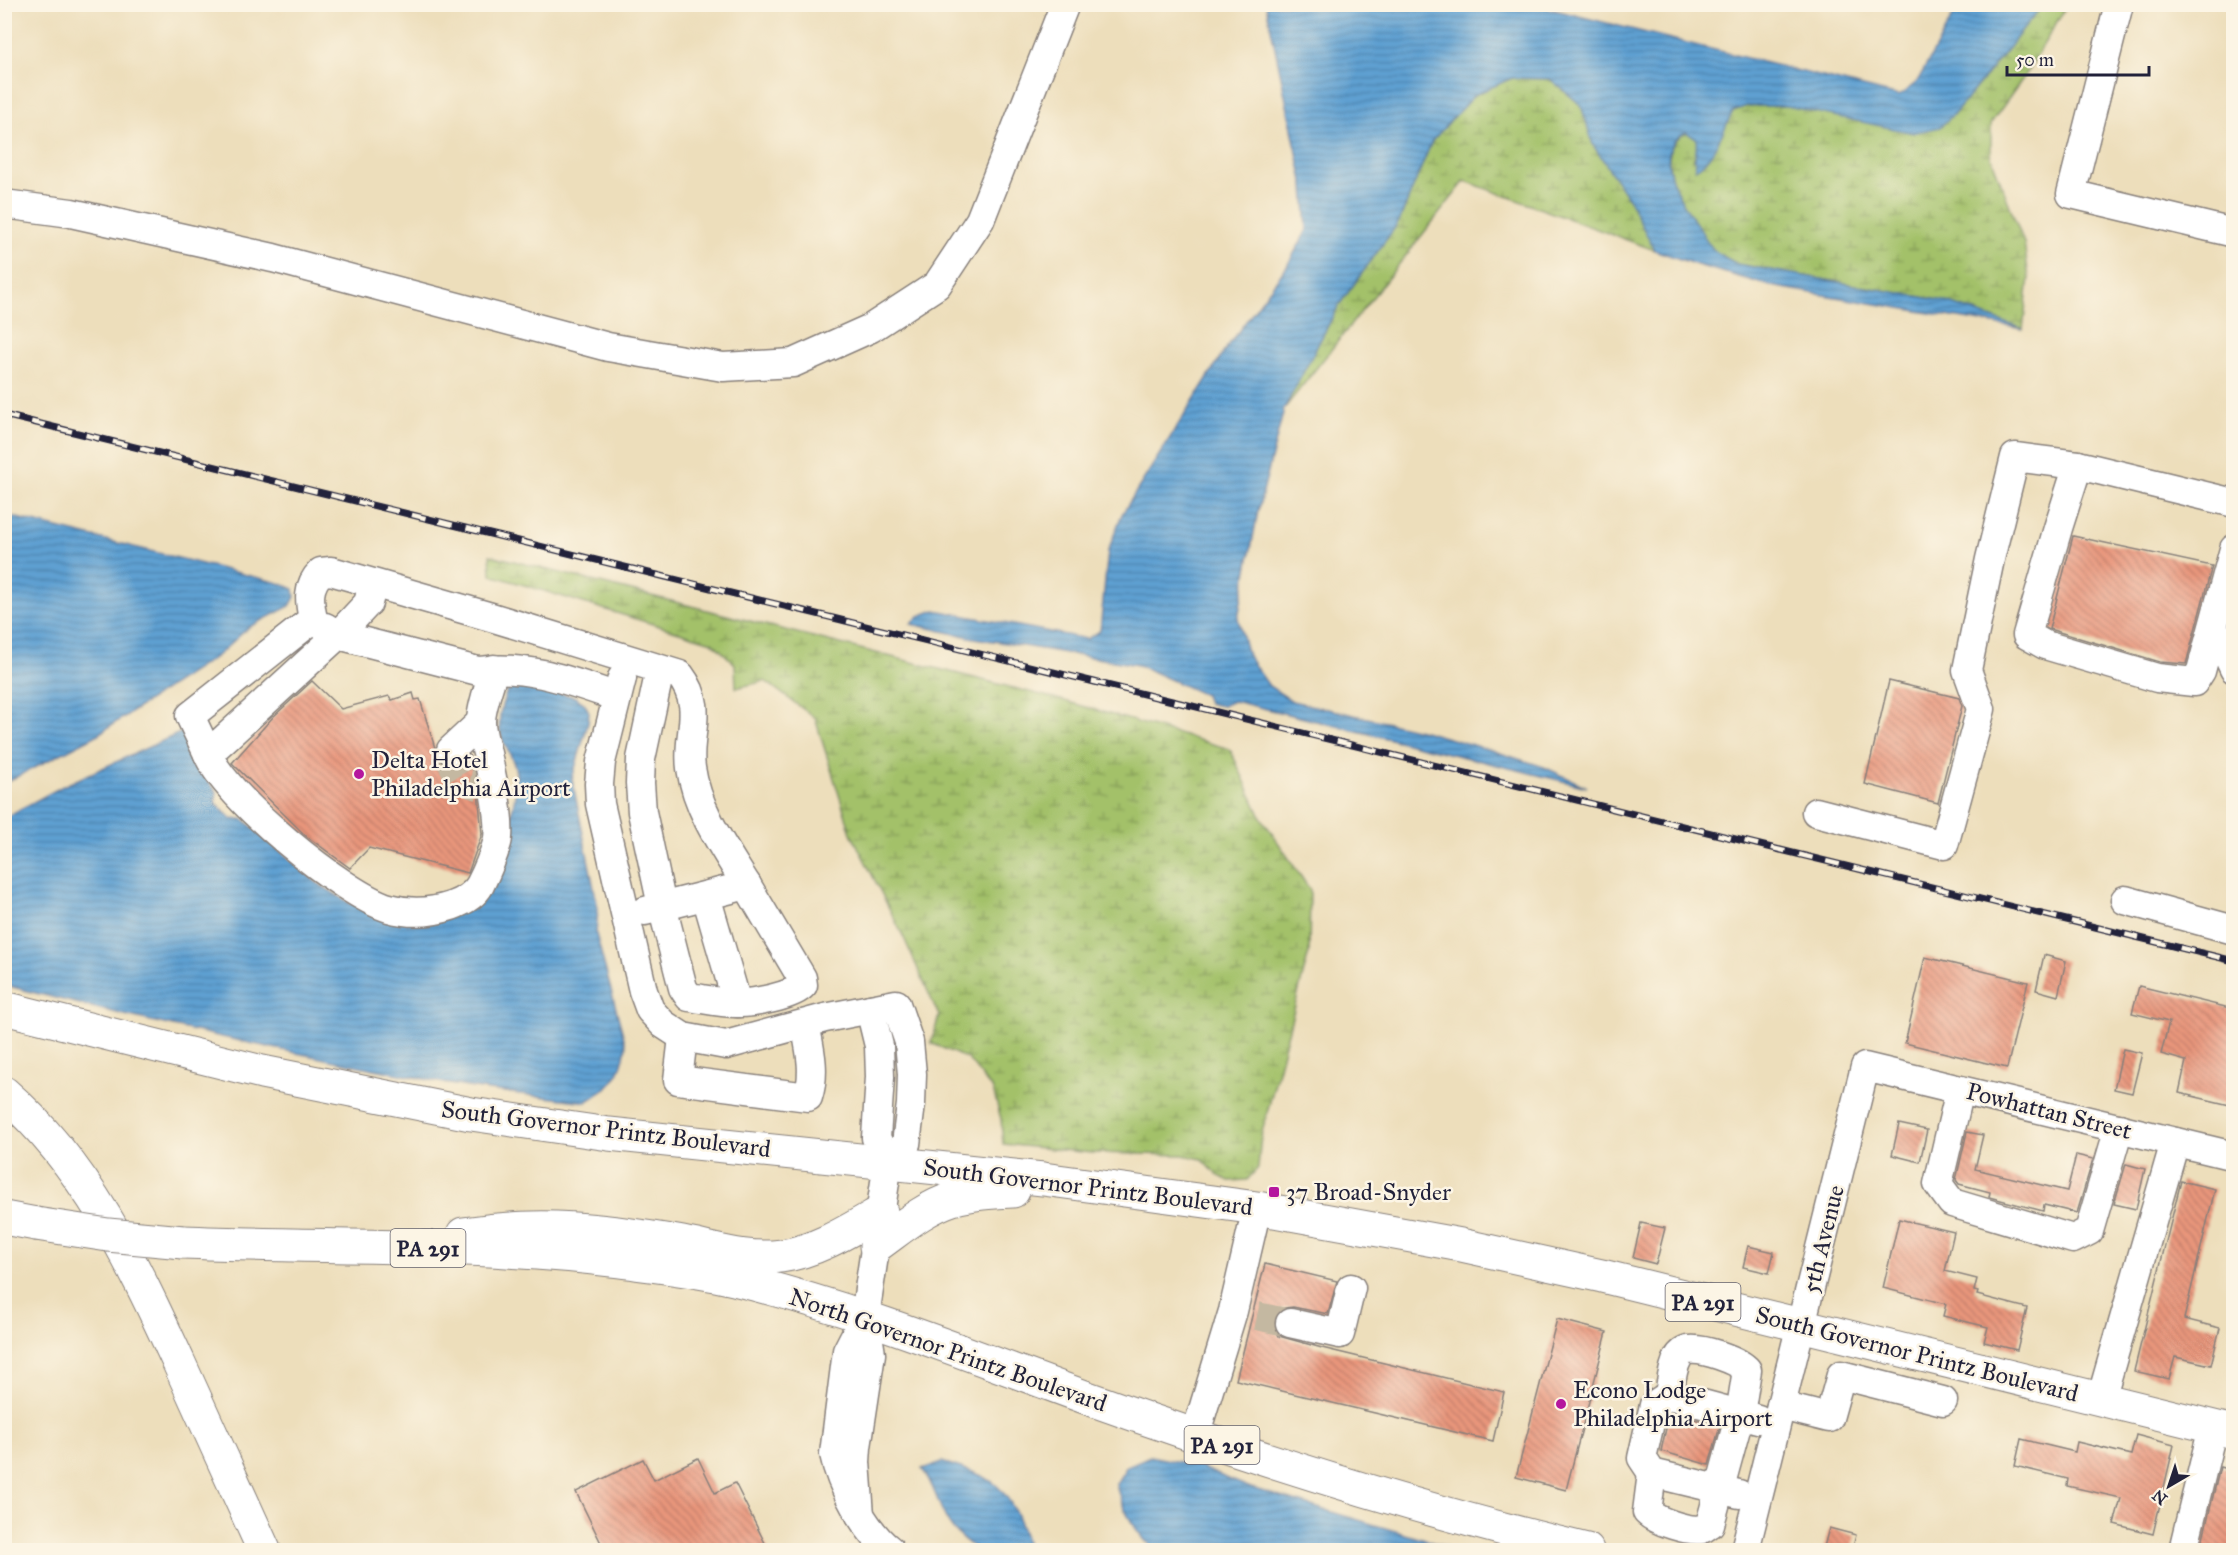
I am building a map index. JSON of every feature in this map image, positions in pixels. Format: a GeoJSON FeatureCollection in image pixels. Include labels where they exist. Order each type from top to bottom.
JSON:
{"type":"FeatureCollection","features":[{"type":"Feature","properties":{"kind":"main road","name":"South Governor Printz Boulevard"},"geometry":{"type":"LineString","coordinates":[[4,1008],[272,1074],[471,1114],[609,1134],[888,1162],[1257,1208],[1513,1256],[2223,1429]]}},
{"type":"Feature","properties":{"kind":"main road"},"geometry":{"type":"LineString","coordinates":[[4,1093],[56,1145],[82,1178],[103,1211],[146,1291],[264,1551]]}},
{"type":"Feature","properties":{"kind":"main road"},"geometry":{"type":"LineString","coordinates":[[876,1246],[931,1208],[963,1196],[986,1192],[1096,1187]]}},
{"type":"Feature","properties":{"kind":"main road"},"geometry":{"type":"LineString","coordinates":[[381,1247],[505,1228],[560,1227],[619,1233],[754,1257],[774,1257],[798,1252],[826,1242],[881,1212]]}},
{"type":"Feature","properties":{"kind":"main road","name":"North Governor Printz Boulevard"},"geometry":{"type":"LineString","coordinates":[[4,1218],[108,1235],[183,1242],[545,1253],[652,1265],[735,1280],[865,1316],[1195,1436],[1376,1494],[1587,1551]]}},
{"type":"Feature","properties":{"kind":"street"},"geometry":{"type":"LineString","coordinates":[[4,204],[71,213],[273,258],[608,347],[723,367],[793,363],[871,328],[937,285],[980,220],[1065,4]]}},
{"type":"Feature","properties":{"kind":"street"},"geometry":{"type":"LineString","coordinates":[[2119,4],[2071,194],[2234,232]]}},
{"type":"Feature","properties":{"kind":"street"},"geometry":{"type":"LineString","coordinates":[[1816,812],[1944,845],[1981,709],[1967,669],[1990,559],[2015,457],[2078,465],[2234,504]]}},
{"type":"Feature","properties":{"kind":"street"},"geometry":{"type":"LineString","coordinates":[[2078,465],[2027,635],[2045,645],[2157,678],[2194,682],[2201,671],[2234,549]]}},
{"type":"Feature","properties":{"kind":"street"},"geometry":{"type":"LineString","coordinates":[[617,697],[544,673],[494,669],[478,671],[338,635],[313,619],[310,607],[311,586],[321,572],[331,572],[491,617],[680,675],[689,687],[693,706],[691,767],[698,791],[725,851],[802,978],[803,985],[798,990],[756,1001],[736,1003],[689,997],[683,988],[662,906],[642,812],[641,759],[660,670]]}},
{"type":"Feature","properties":{"kind":"street"},"geometry":{"type":"LineString","coordinates":[[208,754],[338,635],[368,603],[373,584]]}},
{"type":"Feature","properties":{"kind":"street"},"geometry":{"type":"LineString","coordinates":[[313,619],[190,716],[212,765],[227,785],[316,866],[364,898],[387,908],[410,913],[437,910],[463,902],[479,888],[498,841],[486,787],[481,722],[494,669]]}},
{"type":"Feature","properties":{"kind":"street"},"geometry":{"type":"LineString","coordinates":[[2234,638],[2228,656],[2234,669]]}},
{"type":"Feature","properties":{"kind":"street"},"geometry":{"type":"LineString","coordinates":[[627,660],[601,762],[600,804],[643,991],[650,1010],[663,1024],[682,1037],[726,1045],[883,1006],[879,1046],[876,1138],[888,1162],[865,1316],[847,1351],[834,1444],[837,1466],[860,1515],[873,1536],[890,1551]]}},
{"type":"Feature","properties":{"kind":"street"},"geometry":{"type":"LineString","coordinates":[[451,750],[481,722]]}},
{"type":"Feature","properties":{"kind":"street"},"geometry":{"type":"LineString","coordinates":[[626,915],[747,885]]}},
{"type":"Feature","properties":{"kind":"street"},"geometry":{"type":"LineString","coordinates":[[706,896],[736,1003]]}},
{"type":"Feature","properties":{"kind":"street"},"geometry":{"type":"LineString","coordinates":[[2125,900],[2234,930]]}},
{"type":"Feature","properties":{"kind":"street"},"geometry":{"type":"LineString","coordinates":[[682,1037],[678,1080],[808,1097],[813,1060],[805,1024]]}},
{"type":"Feature","properties":{"kind":"street","name":"Powhattan Street"},"geometry":{"type":"LineString","coordinates":[[1865,1066],[2234,1156]]}},
{"type":"Feature","properties":{"kind":"street","name":"5th Avenue"},"geometry":{"type":"LineString","coordinates":[[1745,1551],[1865,1066]]}},
{"type":"Feature","properties":{"kind":"street"},"geometry":{"type":"LineString","coordinates":[[1960,1090],[1938,1184],[1953,1203],[2073,1239],[2089,1231],[2119,1128]]}},
{"type":"Feature","properties":{"kind":"street"},"geometry":{"type":"LineString","coordinates":[[2101,1399],[2175,1142]]}},
{"type":"Feature","properties":{"kind":"street"},"geometry":{"type":"LineString","coordinates":[[1195,1436],[1245,1314],[1257,1208]]}},
{"type":"Feature","properties":{"kind":"street"},"geometry":{"type":"LineString","coordinates":[[1290,1323],[1340,1334],[1351,1288]]}},
{"type":"Feature","properties":{"kind":"street"},"geometry":{"type":"LineString","coordinates":[[1689,1350],[1741,1363],[1747,1370],[1740,1414],[1710,1524],[1703,1529],[1695,1529],[1660,1522],[1653,1518],[1647,1512],[1652,1473],[1642,1458],[1654,1405],[1669,1395],[1677,1359],[1683,1352],[1689,1350]]}},
{"type":"Feature","properties":{"kind":"street"},"geometry":{"type":"LineString","coordinates":[[1669,1395],[1740,1414],[1829,1418],[1841,1375],[1943,1401]]}},
{"type":"Feature","properties":{"kind":"street"},"geometry":{"type":"LineString","coordinates":[[2183,1551],[2223,1429]]}},
{"type":"Feature","properties":{"kind":"street"},"geometry":{"type":"LineString","coordinates":[[1652,1473],[1758,1498]]}},
{"type":"Feature","properties":{"kind":"green space"},"geometry":{"type":"Polygon","coordinates":[[[2043,5],[2067,5],[2024,77],[1991,123],[1991,157],[2024,243],[2029,278],[2023,329],[1944,301],[1737,264],[1713,249],[1683,204],[1669,164],[1670,152],[1675,141],[1686,132],[1696,139],[1698,149],[1693,160],[1715,147],[1733,111],[1747,106],[1787,106],[1939,127],[1957,111],[2043,5]]]}},
{"type":"Feature","properties":{"kind":"green space"},"geometry":{"type":"Polygon","coordinates":[[[1512,78],[1550,79],[1581,105],[1593,145],[1629,199],[1654,250],[1465,181],[1284,409],[1339,305],[1399,222],[1432,141],[1474,95],[1512,78]]]}},
{"type":"Feature","properties":{"kind":"green space"},"geometry":{"type":"Polygon","coordinates":[[[490,555],[1065,701],[1230,749],[1261,817],[1310,890],[1309,952],[1261,1136],[1258,1168],[1247,1180],[1229,1181],[1217,1175],[1202,1159],[1183,1155],[1092,1153],[1003,1144],[1001,1119],[993,1090],[968,1059],[931,1043],[939,1016],[904,938],[851,833],[815,718],[765,681],[736,688],[735,664],[712,642],[491,575],[490,555]]]}},
{"type":"Feature","properties":{"kind":"water"},"geometry":{"type":"Polygon","coordinates":[[[1266,5],[1535,5],[1899,96],[1917,82],[1953,16],[1962,5],[2043,5],[1957,111],[1940,127],[1913,133],[1787,106],[1747,106],[1733,111],[1712,152],[1695,169],[1696,139],[1686,132],[1675,141],[1669,152],[1672,179],[1685,207],[1713,249],[1737,264],[1944,301],[2023,329],[1771,286],[1654,250],[1629,199],[1593,145],[1581,105],[1550,79],[1512,78],[1474,95],[1432,141],[1399,222],[1339,305],[1284,409],[1258,511],[1238,618],[1248,656],[1269,686],[1292,701],[1420,730],[1494,751],[1544,767],[1587,787],[1234,701],[1222,706],[1208,703],[1205,695],[1138,665],[969,637],[911,624],[919,616],[935,610],[1087,639],[1100,631],[1108,551],[1122,514],[1227,347],[1287,266],[1307,230],[1304,186],[1266,5]]]}},
{"type":"Feature","properties":{"kind":"water"},"geometry":{"type":"Polygon","coordinates":[[[5,515],[279,583],[294,589],[295,597],[290,606],[249,627],[217,656],[95,736],[5,783],[5,515]]]}},
{"type":"Feature","properties":{"kind":"water"},"geometry":{"type":"Polygon","coordinates":[[[516,683],[575,697],[585,704],[589,712],[572,779],[598,908],[596,934],[626,1046],[622,1065],[614,1079],[603,1091],[586,1102],[467,1087],[338,1062],[171,1026],[5,985],[4,818],[63,786],[182,732],[196,759],[198,769],[217,792],[215,803],[232,819],[243,819],[317,883],[351,904],[413,922],[498,863],[513,806],[516,783],[514,764],[500,732],[500,719],[507,691],[510,685],[516,683]]]}},
{"type":"Feature","properties":{"kind":"water"},"geometry":{"type":"Polygon","coordinates":[[[1150,1456],[1194,1465],[1251,1488],[1455,1550],[1154,1550],[1130,1520],[1116,1484],[1127,1466],[1150,1456]]]}},
{"type":"Feature","properties":{"kind":"water"},"geometry":{"type":"Polygon","coordinates":[[[942,1462],[979,1475],[999,1487],[1011,1503],[1028,1550],[977,1550],[955,1531],[943,1514],[931,1483],[922,1469],[942,1462]]]}},
{"type":"Feature","properties":{"kind":"building"},"geometry":{"type":"Polygon","coordinates":[[[2073,536],[2212,566],[2186,664],[2160,662],[2049,629],[2073,536]]]}},
{"type":"Feature","properties":{"kind":"building","name":"Delta Hotel Philadelphia Airport"},"geometry":{"type":"Polygon","coordinates":[[[312,681],[341,709],[389,696],[392,700],[413,693],[415,700],[420,699],[439,761],[446,766],[454,766],[469,755],[478,791],[482,834],[468,873],[369,848],[350,868],[305,835],[232,763],[273,717],[312,681]]]}},
{"type":"Feature","properties":{"kind":"building"},"geometry":{"type":"Polygon","coordinates":[[[1889,681],[1959,698],[1962,706],[1938,803],[1865,784],[1889,681]]]}},
{"type":"Feature","properties":{"kind":"building"},"geometry":{"type":"Polygon","coordinates":[[[2044,955],[2066,961],[2058,996],[2036,990],[2044,955]]]}},
{"type":"Feature","properties":{"kind":"building"},"geometry":{"type":"Polygon","coordinates":[[[1925,957],[2028,982],[2007,1068],[1905,1043],[1925,957]]]}},
{"type":"Feature","properties":{"kind":"building"},"geometry":{"type":"Polygon","coordinates":[[[2139,986],[2234,1009],[2234,1106],[2179,1093],[2186,1061],[2161,1054],[2169,1022],[2132,1013],[2139,986]]]}},
{"type":"Feature","properties":{"kind":"building"},"geometry":{"type":"Polygon","coordinates":[[[2123,1049],[2142,1053],[2132,1093],[2114,1089],[2123,1049]]]}},
{"type":"Feature","properties":{"kind":"building"},"geometry":{"type":"Polygon","coordinates":[[[1899,1124],[1927,1130],[1920,1162],[1892,1155],[1899,1124]]]}},
{"type":"Feature","properties":{"kind":"building"},"geometry":{"type":"Polygon","coordinates":[[[1967,1132],[1983,1135],[1975,1169],[2067,1191],[2076,1155],[2093,1159],[2077,1213],[2044,1205],[2043,1211],[1989,1197],[1990,1192],[1959,1184],[1956,1180],[1967,1132]]]}},
{"type":"Feature","properties":{"kind":"building"},"geometry":{"type":"Polygon","coordinates":[[[2126,1164],[2145,1169],[2136,1209],[2114,1204],[2126,1164]]]}},
{"type":"Feature","properties":{"kind":"building"},"geometry":{"type":"Polygon","coordinates":[[[2181,1181],[2215,1189],[2184,1319],[2220,1328],[2211,1365],[2175,1357],[2169,1379],[2134,1371],[2181,1181]]]}},
{"type":"Feature","properties":{"kind":"building"},"geometry":{"type":"Polygon","coordinates":[[[1899,1219],[1954,1232],[1945,1271],[1977,1279],[1974,1291],[1978,1292],[1977,1295],[2027,1308],[2017,1350],[1984,1342],[1988,1327],[1943,1316],[1946,1304],[1883,1288],[1899,1219]]]}},
{"type":"Feature","properties":{"kind":"building"},"geometry":{"type":"Polygon","coordinates":[[[1641,1223],[1665,1228],[1656,1264],[1633,1258],[1641,1223]]]}},
{"type":"Feature","properties":{"kind":"building"},"geometry":{"type":"Polygon","coordinates":[[[1748,1246],[1774,1252],[1769,1273],[1743,1267],[1748,1246]]]}},
{"type":"Feature","properties":{"kind":"building"},"geometry":{"type":"Polygon","coordinates":[[[1265,1264],[1337,1281],[1328,1314],[1293,1307],[1278,1311],[1274,1320],[1279,1336],[1504,1392],[1493,1441],[1236,1380],[1265,1264]]]}},
{"type":"Feature","properties":{"kind":"building","name":"Econo Lodge Philadelphia Airport"},"geometry":{"type":"Polygon","coordinates":[[[1557,1319],[1607,1332],[1566,1490],[1516,1477],[1557,1319]]]}},
{"type":"Feature","properties":{"kind":"building"},"geometry":{"type":"Polygon","coordinates":[[[1672,1413],[1720,1426],[1709,1465],[1661,1451],[1669,1415],[1672,1413]]]}},
{"type":"Feature","properties":{"kind":"building"},"geometry":{"type":"Polygon","coordinates":[[[2136,1435],[2174,1445],[2153,1534],[2114,1524],[2121,1498],[2067,1486],[2068,1479],[2015,1466],[2021,1439],[2075,1452],[2077,1442],[2131,1455],[2136,1435]]]}},
{"type":"Feature","properties":{"kind":"building"},"geometry":{"type":"Polygon","coordinates":[[[698,1458],[715,1493],[735,1483],[769,1551],[605,1551],[576,1492],[643,1459],[654,1480],[698,1458]]]}},
{"type":"Feature","properties":{"kind":"building"},"geometry":{"type":"Polygon","coordinates":[[[2220,1467],[2234,1471],[2234,1551],[2200,1551],[2220,1467]]]}},
{"type":"Feature","properties":{"kind":"building"},"geometry":{"type":"Polygon","coordinates":[[[1829,1528],[1856,1535],[1852,1551],[1823,1551],[1829,1528]]]}},
{"type":"Feature","properties":{"kind":"tunnel"},"geometry":{"type":"LineString","coordinates":[[451,750],[451,762],[462,782],[479,786]]}},
{"type":"Feature","properties":{"kind":"tunnel"},"geometry":{"type":"LineString","coordinates":[[1257,1316],[1290,1323]]}},
{"type":"Feature","properties":{"kind":"railway"},"geometry":{"type":"LineString","coordinates":[[4,415],[2234,961]]}},
{"type":"Feature","properties":{"kind":"place","name":"Delta Hotel Philadelphia Airport"},"geometry":{"type":"Point","coordinates":[359,774]}},
{"type":"Feature","properties":{"kind":"place","name":"37 Broad-Snyder"},"geometry":{"type":"Point","coordinates":[1274,1192]}},
{"type":"Feature","properties":{"kind":"place","name":"Econo Lodge Philadelphia Airport"},"geometry":{"type":"Point","coordinates":[1561,1404]}}]}
